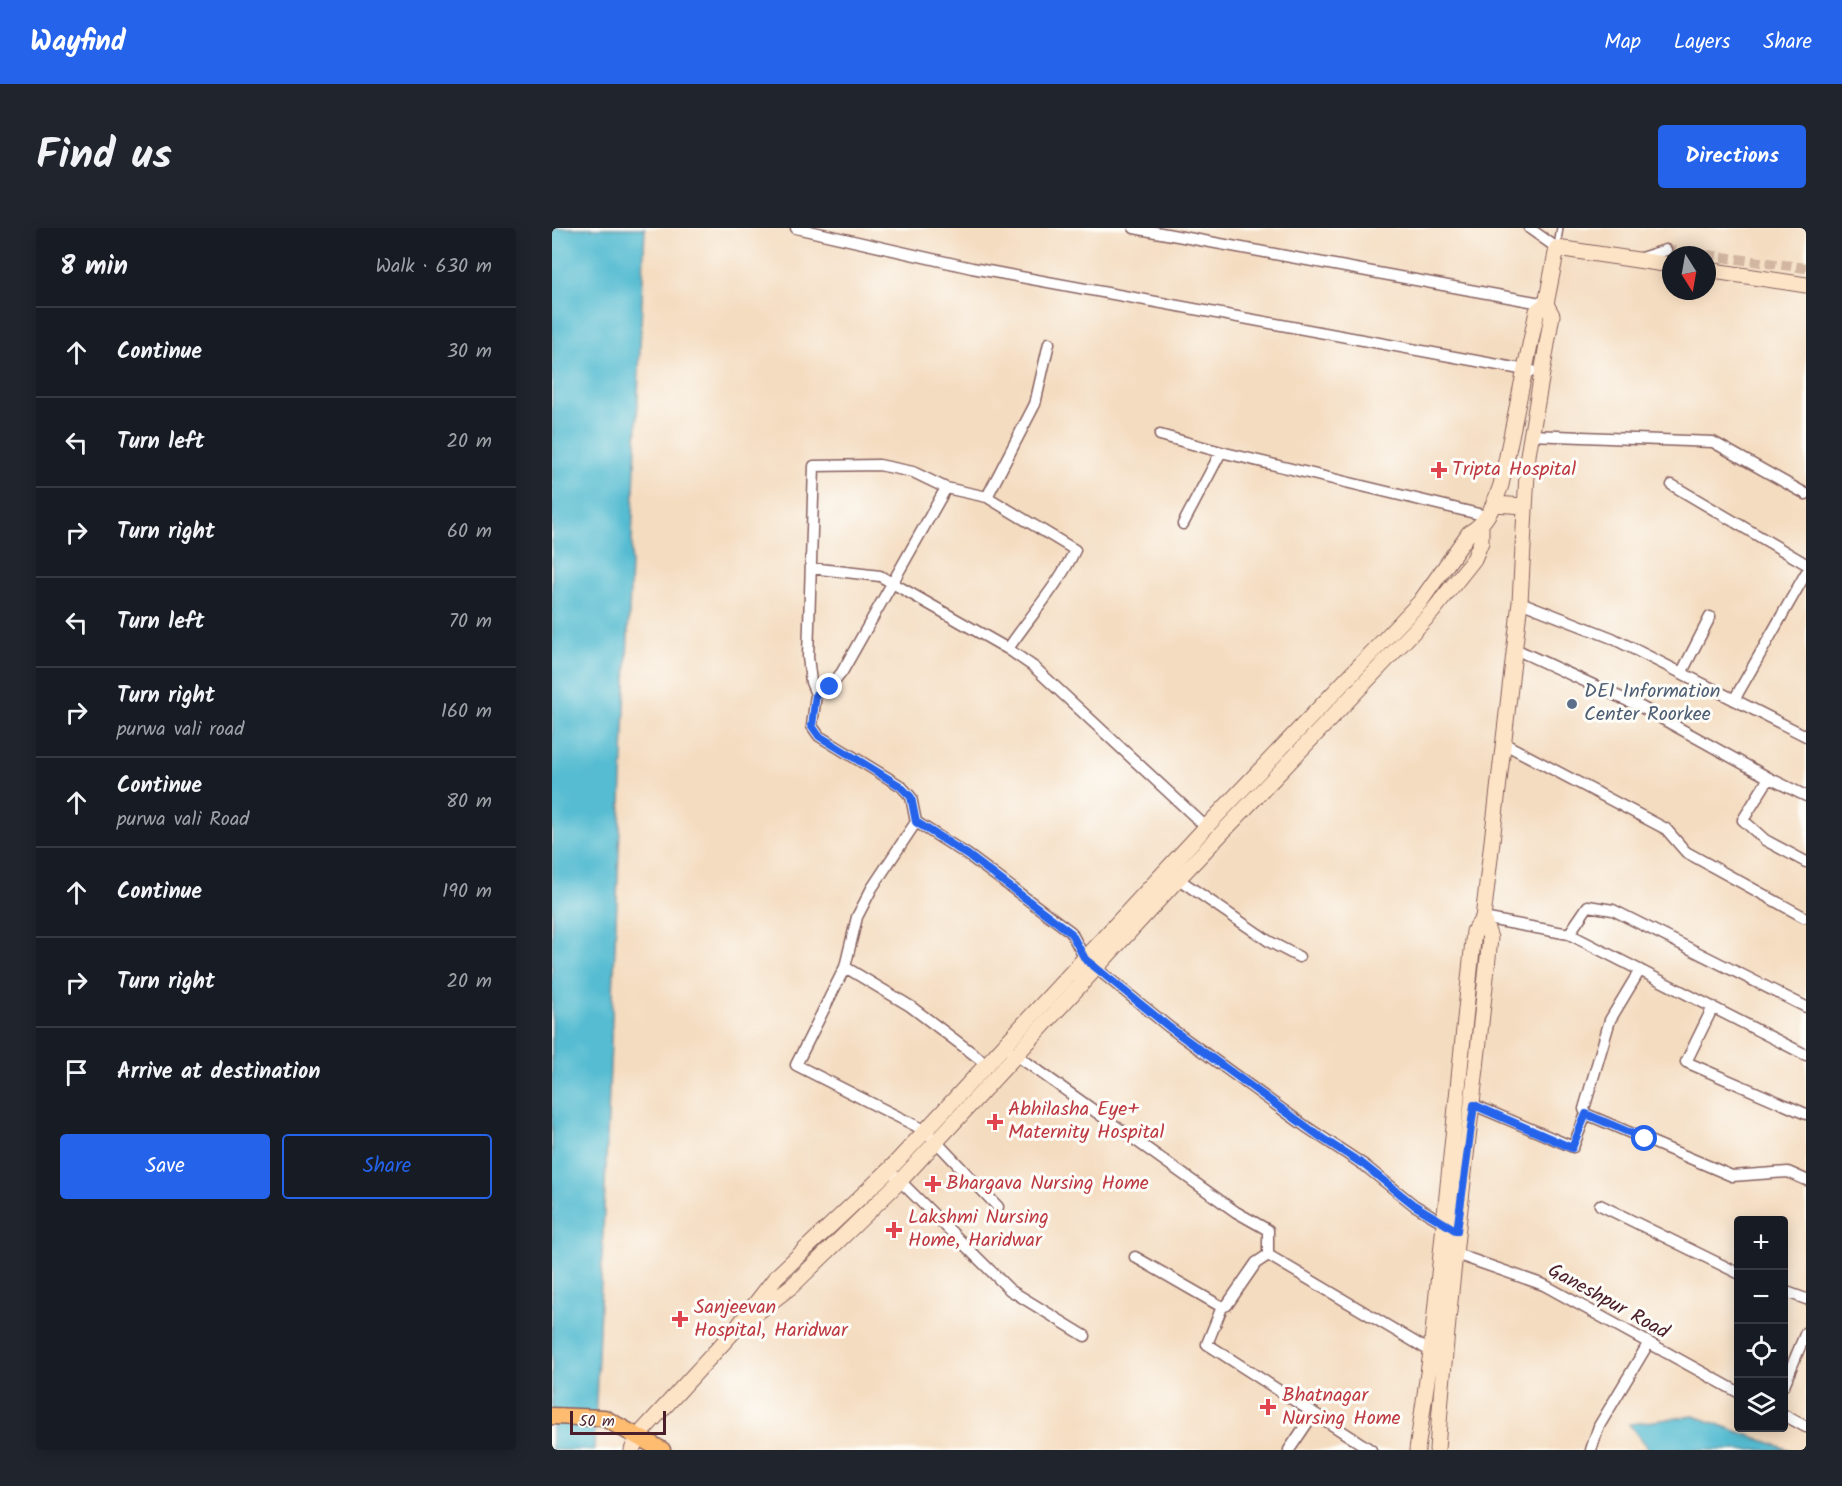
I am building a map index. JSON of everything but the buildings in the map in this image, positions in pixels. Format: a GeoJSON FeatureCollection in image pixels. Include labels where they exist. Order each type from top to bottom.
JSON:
{"type":"FeatureCollection","features":[{"type":"Feature","properties":{"kind":"main road"},"geometry":{"type":"LineString","coordinates":[[1417,1450],[1456,1254],[1474,1105],[1490,938],[1483,918],[1520,602],[1530,435],[1552,315],[1546,304],[1557,248],[1637,260],[1662,258]]}},
{"type":"Feature","properties":{"kind":"main road"},"geometry":{"type":"LineString","coordinates":[[1716,271],[1806,285]]}},
{"type":"Feature","properties":{"kind":"main road"},"geometry":{"type":"LineString","coordinates":[[931,1137],[988,1065],[1011,1052],[1085,959],[1172,875],[1432,612],[1474,559],[1487,516],[1501,485],[1537,311],[1546,304]]}},
{"type":"Feature","properties":{"kind":"main road"},"geometry":{"type":"LineString","coordinates":[[635,1443],[735,1329],[776,1277],[895,1176],[1011,1052],[1098,968],[1172,875],[1206,827],[1420,602],[1469,533],[1487,516],[1525,506]]}},
{"type":"Feature","properties":{"kind":"main road"},"geometry":{"type":"LineString","coordinates":[[1437,1450],[1437,1355],[1443,1222],[1474,931],[1483,918]]}},
{"type":"Feature","properties":{"kind":"main road"},"geometry":{"type":"LineString","coordinates":[[552,1416],[604,1418],[635,1443],[662,1450]]}},
{"type":"Feature","properties":{"kind":"street"},"geometry":{"type":"LineString","coordinates":[[795,228],[972,268],[1542,373]]}},
{"type":"Feature","properties":{"kind":"street"},"geometry":{"type":"LineString","coordinates":[[1134,228],[1546,304]]}},
{"type":"Feature","properties":{"kind":"street"},"geometry":{"type":"LineString","coordinates":[[1529,228],[1557,248]]}},
{"type":"Feature","properties":{"kind":"street"},"geometry":{"type":"LineString","coordinates":[[987,496],[1035,404],[1049,342]]}},
{"type":"Feature","properties":{"kind":"street"},"geometry":{"type":"LineString","coordinates":[[1160,435],[1221,452],[1487,516]]}},
{"type":"Feature","properties":{"kind":"street"},"geometry":{"type":"LineString","coordinates":[[1530,435],[1713,442],[1806,494]]}},
{"type":"Feature","properties":{"kind":"street"},"geometry":{"type":"LineString","coordinates":[[1184,524],[1221,452]]}},
{"type":"Feature","properties":{"kind":"street"},"geometry":{"type":"LineString","coordinates":[[998,1207],[931,1137],[796,1065],[845,967],[857,917],[872,888],[916,822],[911,797],[900,786],[819,736],[812,726],[816,694],[811,682],[808,657],[814,466],[879,465],[913,472],[946,488],[987,496],[1075,550],[1064,574],[1039,602],[1008,649]]}},
{"type":"Feature","properties":{"kind":"street"},"geometry":{"type":"LineString","coordinates":[[1672,485],[1806,564]]}},
{"type":"Feature","properties":{"kind":"street"},"geometry":{"type":"LineString","coordinates":[[816,694],[830,687],[842,672],[946,488]]}},
{"type":"Feature","properties":{"kind":"street"},"geometry":{"type":"LineString","coordinates":[[811,568],[880,576],[1008,649],[1034,668],[1206,827]]}},
{"type":"Feature","properties":{"kind":"street"},"geometry":{"type":"LineString","coordinates":[[1734,700],[1806,573]]}},
{"type":"Feature","properties":{"kind":"street"},"geometry":{"type":"LineString","coordinates":[[1520,602],[1612,638],[1806,736]]}},
{"type":"Feature","properties":{"kind":"street"},"geometry":{"type":"LineString","coordinates":[[1682,672],[1710,617]]}},
{"type":"Feature","properties":{"kind":"street"},"geometry":{"type":"LineString","coordinates":[[1515,649],[1641,706],[1806,796]]}},
{"type":"Feature","properties":{"kind":"street"},"geometry":{"type":"LineString","coordinates":[[1503,743],[1666,829],[1686,852],[1804,917]]}},
{"type":"Feature","properties":{"kind":"street"},"geometry":{"type":"LineString","coordinates":[[1770,778],[1743,820],[1765,840],[1806,862]]}},
{"type":"Feature","properties":{"kind":"street"},"geometry":{"type":"LineString","coordinates":[[916,822],[968,855],[1071,933],[1085,959],[1169,1027],[1204,1050],[1313,1132],[1457,1231]]}},
{"type":"Feature","properties":{"kind":"street"},"geometry":{"type":"LineString","coordinates":[[1172,875],[1270,942],[1299,957]]}},
{"type":"Feature","properties":{"kind":"street"},"geometry":{"type":"LineString","coordinates":[[1569,934],[1587,906],[1613,910],[1806,1007]]}},
{"type":"Feature","properties":{"kind":"street"},"geometry":{"type":"LineString","coordinates":[[1483,918],[1569,934],[1806,1055]]}},
{"type":"Feature","properties":{"kind":"street"},"geometry":{"type":"LineString","coordinates":[[845,967],[910,1006],[988,1065]]}},
{"type":"Feature","properties":{"kind":"street"},"geometry":{"type":"LineString","coordinates":[[1474,1105],[1572,1148],[1586,1114],[1584,1109],[1610,1020],[1640,970]]}},
{"type":"Feature","properties":{"kind":"street"},"geometry":{"type":"LineString","coordinates":[[1713,1007],[1686,1062],[1806,1114]]}},
{"type":"Feature","properties":{"kind":"street"},"geometry":{"type":"LineString","coordinates":[[1011,1052],[1236,1212],[1268,1230],[1268,1255]]}},
{"type":"Feature","properties":{"kind":"street"},"geometry":{"type":"LineString","coordinates":[[1586,1114],[1732,1176],[1788,1172],[1806,1180]]}},
{"type":"Feature","properties":{"kind":"street"},"geometry":{"type":"LineString","coordinates":[[895,1176],[1010,1290],[1085,1336]]}},
{"type":"Feature","properties":{"kind":"street"},"geometry":{"type":"LineString","coordinates":[[1600,1205],[1734,1271]]}},
{"type":"Feature","properties":{"kind":"street","name":"Ganeshpur Road"},"geometry":{"type":"LineString","coordinates":[[1456,1254],[1544,1285],[1734,1390]]}},
{"type":"Feature","properties":{"kind":"street"},"geometry":{"type":"LineString","coordinates":[[1268,1255],[1256,1263],[1227,1305],[1222,1307],[1207,1344],[1371,1450]]}},
{"type":"Feature","properties":{"kind":"street"},"geometry":{"type":"LineString","coordinates":[[1268,1255],[1437,1355]]}},
{"type":"Feature","properties":{"kind":"street"},"geometry":{"type":"LineString","coordinates":[[1135,1257],[1222,1307]]}},
{"type":"Feature","properties":{"kind":"street"},"geometry":{"type":"LineString","coordinates":[[1788,1292],[1806,1299]]}},
{"type":"Feature","properties":{"kind":"street"},"geometry":{"type":"LineString","coordinates":[[1787,1378],[1806,1332]]}},
{"type":"Feature","properties":{"kind":"street"},"geometry":{"type":"LineString","coordinates":[[1591,1450],[1599,1426],[1648,1344]]}},
{"type":"Feature","properties":{"kind":"street"},"geometry":{"type":"LineString","coordinates":[[1289,1450],[1314,1413]]}},
{"type":"Feature","properties":{"kind":"street"},"geometry":{"type":"LineString","coordinates":[[1788,1417],[1806,1427]]}},
{"type":"Feature","properties":{"kind":"lane"},"geometry":{"type":"LineString","coordinates":[[1557,248],[1560,228]]}},
{"type":"Feature","properties":{"kind":"water"},"geometry":{"type":"Polygon","coordinates":[[[552,228],[645,228],[594,1450],[552,1450],[552,228]]]}},
{"type":"Feature","properties":{"kind":"water"},"geometry":{"type":"Polygon","coordinates":[[[1694,1416],[1790,1450],[1649,1450],[1629,1424],[1694,1416]]]}},
{"type":"Feature","properties":{"kind":"tunnel"},"geometry":{"type":"LineString","coordinates":[[1716,256],[1806,268]]}},
{"type":"Feature","properties":{"kind":"place","name":"Tripta Hospital"},"geometry":{"type":"Point","coordinates":[1439,470]}},
{"type":"Feature","properties":{"kind":"place","name":"DEI Information Center Roorkee"},"geometry":{"type":"Point","coordinates":[1572,704]}},
{"type":"Feature","properties":{"kind":"place","name":"Abhilasha Eye+ Maternity Hospital"},"geometry":{"type":"Point","coordinates":[995,1122]}},
{"type":"Feature","properties":{"kind":"place","name":"Bhargava Nursing Home"},"geometry":{"type":"Point","coordinates":[933,1184]}},
{"type":"Feature","properties":{"kind":"place","name":"Lakshmi Nursing Home, Haridwar"},"geometry":{"type":"Point","coordinates":[894,1230]}},
{"type":"Feature","properties":{"kind":"place","name":"Sanjeevan Hospital, Haridwar"},"geometry":{"type":"Point","coordinates":[680,1319]}},
{"type":"Feature","properties":{"kind":"place","name":"Bhatnagar Nursing Home"},"geometry":{"type":"Point","coordinates":[1268,1407]}},
{"type":"Feature","properties":{"kind":"route"},"geometry":{"type":"LineString","coordinates":[[830,687],[816,694],[812,726],[819,736],[900,786],[911,797],[916,822],[968,855],[1071,933],[1085,959],[1118,983],[1169,1027],[1204,1050],[1305,1126],[1364,1165],[1414,1205],[1457,1231],[1474,1105],[1572,1148],[1579,1136],[1586,1114],[1645,1139]]}}]}
